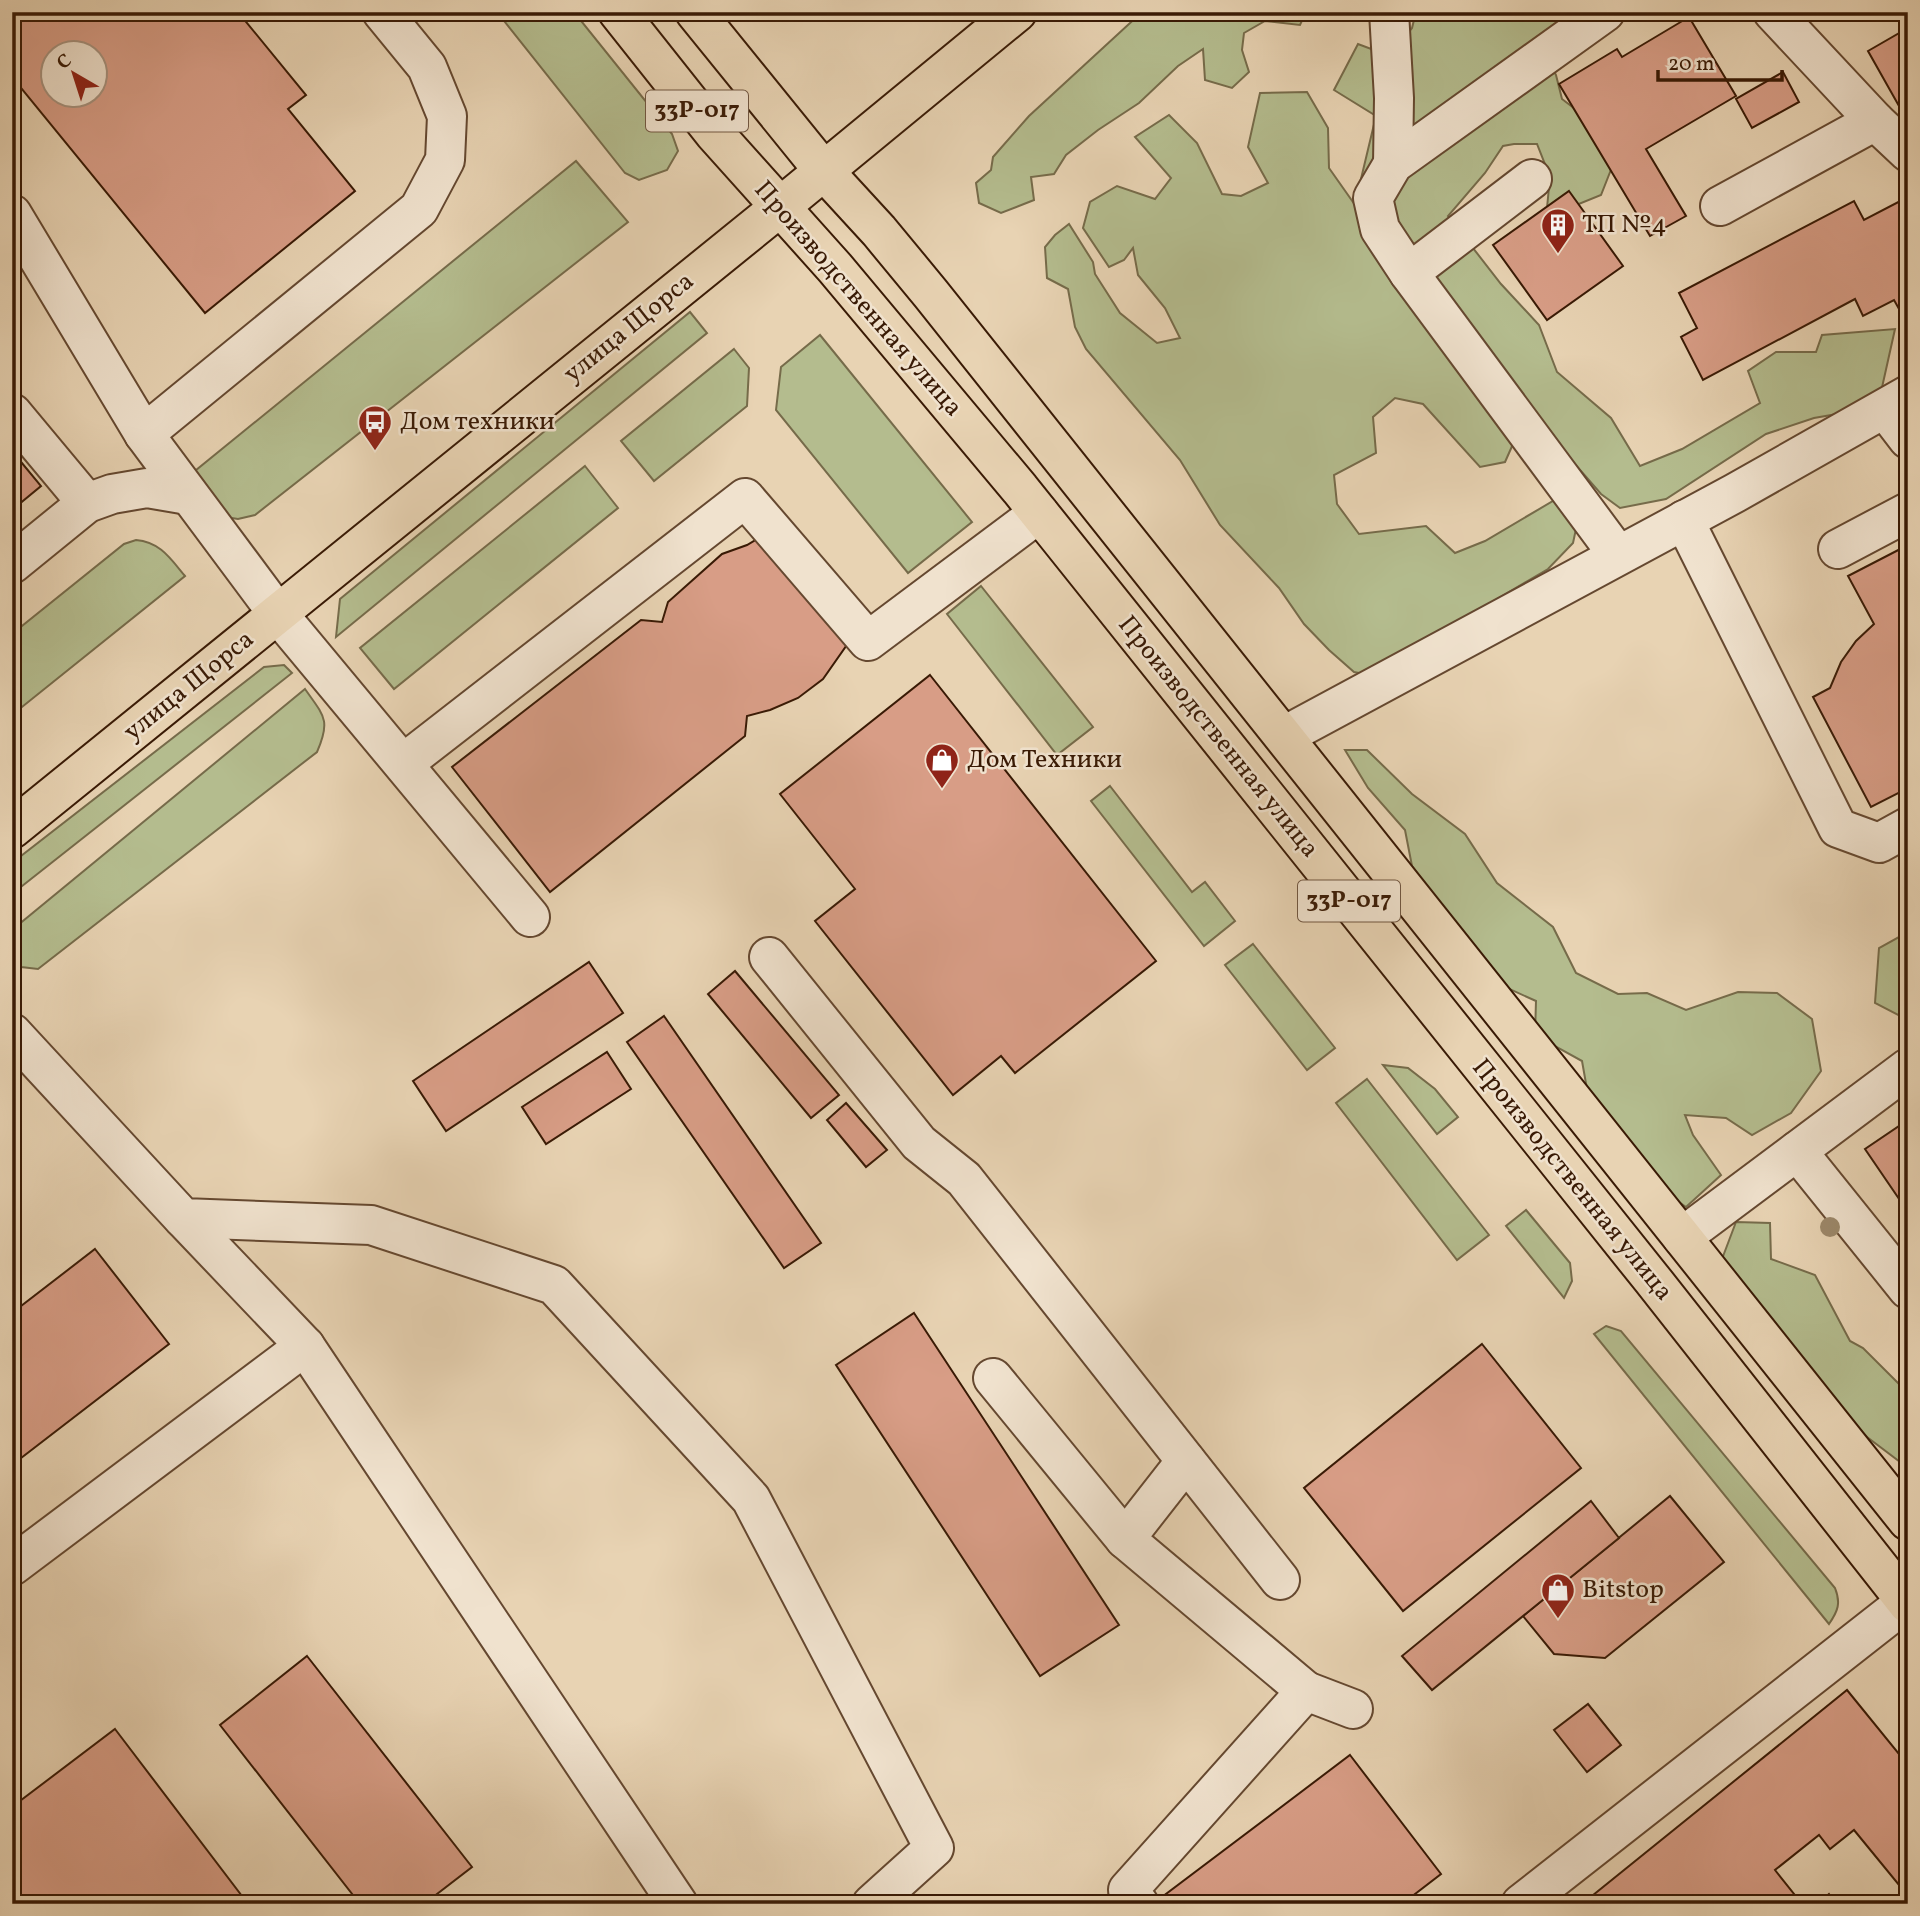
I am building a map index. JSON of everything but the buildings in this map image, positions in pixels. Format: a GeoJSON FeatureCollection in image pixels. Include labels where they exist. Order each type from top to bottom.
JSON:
{"type":"FeatureCollection","features":[{"type":"Feature","properties":{"kind":"main road","name":"Производственная улица"},"geometry":{"type":"LineString","coordinates":[[618,12],[714,133],[844,279],[1039,513],[1652,1279],[1907,1603]]}},
{"type":"Feature","properties":{"kind":"main road","name":"Производственная улица"},"geometry":{"type":"LineString","coordinates":[[695,12],[823,170],[932,294],[1908,1521]]}},
{"type":"Feature","properties":{"kind":"main road","name":"улица Щорса"},"geometry":{"type":"LineString","coordinates":[[12,829],[1017,12]]}},
{"type":"Feature","properties":{"kind":"street"},"geometry":{"type":"LineString","coordinates":[[144,434],[419,209],[445,160],[447,116],[427,67],[382,12]]}},
{"type":"Feature","properties":{"kind":"street"},"geometry":{"type":"LineString","coordinates":[[1389,12],[1394,97],[1393,164]]}},
{"type":"Feature","properties":{"kind":"street"},"geometry":{"type":"LineString","coordinates":[[1605,12],[1393,164],[1373,198],[1380,229],[1409,273],[1618,555]]}},
{"type":"Feature","properties":{"kind":"street"},"geometry":{"type":"LineString","coordinates":[[1783,15],[1875,121],[1908,152]]}},
{"type":"Feature","properties":{"kind":"street"},"geometry":{"type":"LineString","coordinates":[[1720,206],[1875,121]]}},
{"type":"Feature","properties":{"kind":"street"},"geometry":{"type":"LineString","coordinates":[[1409,273],[1532,179]]}},
{"type":"Feature","properties":{"kind":"street"},"geometry":{"type":"LineString","coordinates":[[12,214],[144,434],[188,495],[278,614],[530,917]]}},
{"type":"Feature","properties":{"kind":"street"},"geometry":{"type":"LineString","coordinates":[[1284,736],[1896,402],[1908,439]]}},
{"type":"Feature","properties":{"kind":"street"},"geometry":{"type":"LineString","coordinates":[[12,413],[87,503]]}},
{"type":"Feature","properties":{"kind":"street"},"geometry":{"type":"LineString","coordinates":[[12,565],[87,503],[112,494],[147,488],[188,495]]}},
{"type":"Feature","properties":{"kind":"street"},"geometry":{"type":"LineString","coordinates":[[404,763],[745,498],[869,641],[1039,513]]}},
{"type":"Feature","properties":{"kind":"street"},"geometry":{"type":"LineString","coordinates":[[1838,549],[1908,512]]}},
{"type":"Feature","properties":{"kind":"street"},"geometry":{"type":"LineString","coordinates":[[1684,520],[1838,828],[1879,843],[1908,827]]}},
{"type":"Feature","properties":{"kind":"street"},"geometry":{"type":"LineString","coordinates":[[769,957],[919,1143],[964,1179],[1280,1580]]}},
{"type":"Feature","properties":{"kind":"street"},"geometry":{"type":"LineString","coordinates":[[12,1033],[304,1346],[678,1904]]}},
{"type":"Feature","properties":{"kind":"street"},"geometry":{"type":"LineString","coordinates":[[1682,1237],[1908,1068]]}},
{"type":"Feature","properties":{"kind":"street"},"geometry":{"type":"LineString","coordinates":[[1797,1151],[1908,1289]]}},
{"type":"Feature","properties":{"kind":"street"},"geometry":{"type":"LineString","coordinates":[[183,1217],[371,1225],[554,1285],[751,1499],[934,1848],[872,1904]]}},
{"type":"Feature","properties":{"kind":"street"},"geometry":{"type":"LineString","coordinates":[[12,1566],[304,1346]]}},
{"type":"Feature","properties":{"kind":"street"},"geometry":{"type":"LineString","coordinates":[[993,1378],[1125,1539],[1306,1691],[1353,1709]]}},
{"type":"Feature","properties":{"kind":"street"},"geometry":{"type":"LineString","coordinates":[[1125,1539],[1186,1461]]}},
{"type":"Feature","properties":{"kind":"street"},"geometry":{"type":"LineString","coordinates":[[1521,1904],[1907,1603]]}},
{"type":"Feature","properties":{"kind":"street"},"geometry":{"type":"LineString","coordinates":[[1139,1904],[1128,1890],[1306,1691]]}},
{"type":"Feature","properties":{"kind":"green space"},"geometry":{"type":"Polygon","coordinates":[[[497,12],[574,12],[672,134],[678,151],[667,170],[639,180],[625,173],[497,12]]]}},
{"type":"Feature","properties":{"kind":"green space"},"geometry":{"type":"Polygon","coordinates":[[[1142,12],[1306,12],[1300,25],[1265,21],[1244,33],[1242,50],[1249,72],[1232,88],[1205,80],[1203,49],[1178,66],[1139,103],[1066,155],[1054,174],[1031,177],[1034,200],[1001,213],[979,203],[976,183],[991,170],[993,157],[1029,116],[1142,12]]]}},
{"type":"Feature","properties":{"kind":"green space"},"geometry":{"type":"Polygon","coordinates":[[[1416,12],[1570,12],[1552,29],[1546,56],[1556,75],[1562,99],[1592,122],[1616,157],[1601,195],[1569,208],[1547,208],[1550,177],[1537,144],[1514,144],[1503,146],[1485,173],[1448,216],[1501,284],[1539,325],[1557,372],[1611,418],[1640,466],[1682,449],[1760,403],[1748,371],[1776,352],[1816,352],[1822,335],[1895,329],[1881,392],[1860,410],[1814,418],[1766,434],[1666,499],[1620,508],[1601,494],[1553,439],[1360,183],[1376,116],[1334,90],[1358,44],[1390,56],[1412,28],[1416,12]]]}},
{"type":"Feature","properties":{"kind":"green space"},"geometry":{"type":"Polygon","coordinates":[[[1307,92],[1328,128],[1329,168],[1517,435],[1505,462],[1480,467],[1423,404],[1395,398],[1373,417],[1376,453],[1334,475],[1337,504],[1359,534],[1426,526],[1455,553],[1485,541],[1558,498],[1579,515],[1573,543],[1548,569],[1369,675],[1354,672],[1329,650],[1304,624],[1279,588],[1220,525],[1180,460],[1086,349],[1075,327],[1068,289],[1047,278],[1045,247],[1069,224],[1093,262],[1095,274],[1120,313],[1157,343],[1180,338],[1165,308],[1138,275],[1133,248],[1124,260],[1109,267],[1083,228],[1090,202],[1117,186],[1155,199],[1171,178],[1135,137],[1169,115],[1197,143],[1222,194],[1241,196],[1268,183],[1248,147],[1260,93],[1307,92]]]}},
{"type":"Feature","properties":{"kind":"green space"},"geometry":{"type":"Polygon","coordinates":[[[576,161],[628,222],[255,515],[238,519],[219,516],[190,475],[576,161]]]}},
{"type":"Feature","properties":{"kind":"green space"},"geometry":{"type":"Polygon","coordinates":[[[690,312],[707,333],[336,637],[340,599],[690,312]]]}},
{"type":"Feature","properties":{"kind":"green space"},"geometry":{"type":"Polygon","coordinates":[[[820,335],[972,522],[908,573],[776,410],[781,367],[820,335]]]}},
{"type":"Feature","properties":{"kind":"green space"},"geometry":{"type":"Polygon","coordinates":[[[734,349],[749,368],[747,406],[654,481],[621,441],[734,349]]]}},
{"type":"Feature","properties":{"kind":"green space"},"geometry":{"type":"Polygon","coordinates":[[[585,466],[618,508],[394,689],[360,648],[585,466]]]}},
{"type":"Feature","properties":{"kind":"green space"},"geometry":{"type":"Polygon","coordinates":[[[136,540],[158,548],[185,576],[12,715],[12,634],[124,544],[136,540]]]}},
{"type":"Feature","properties":{"kind":"green space"},"geometry":{"type":"Polygon","coordinates":[[[981,586],[1093,727],[1057,755],[947,614],[981,586]]]}},
{"type":"Feature","properties":{"kind":"green space"},"geometry":{"type":"Polygon","coordinates":[[[284,665],[292,673],[12,894],[12,863],[264,667],[284,665]]]}},
{"type":"Feature","properties":{"kind":"green space"},"geometry":{"type":"Polygon","coordinates":[[[305,689],[323,719],[324,732],[317,752],[38,969],[21,967],[12,959],[12,930],[305,689]]]}},
{"type":"Feature","properties":{"kind":"green space"},"geometry":{"type":"Polygon","coordinates":[[[1345,750],[1367,750],[1412,794],[1465,834],[1497,883],[1553,927],[1576,973],[1618,994],[1647,993],[1686,1010],[1738,992],[1777,993],[1812,1019],[1821,1071],[1791,1113],[1752,1135],[1726,1118],[1685,1115],[1693,1135],[1721,1175],[1686,1207],[1651,1182],[1590,1106],[1582,1061],[1535,1035],[1536,1001],[1494,982],[1412,866],[1405,830],[1368,788],[1345,750]]]}},
{"type":"Feature","properties":{"kind":"green space"},"geometry":{"type":"Polygon","coordinates":[[[1110,786],[1192,892],[1205,882],[1235,921],[1204,946],[1091,801],[1110,786]]]}},
{"type":"Feature","properties":{"kind":"green space"},"geometry":{"type":"Polygon","coordinates":[[[1908,932],[1908,1020],[1875,1003],[1879,948],[1908,932]]]}},
{"type":"Feature","properties":{"kind":"green space"},"geometry":{"type":"Polygon","coordinates":[[[1253,944],[1335,1048],[1307,1070],[1225,965],[1253,944]]]}},
{"type":"Feature","properties":{"kind":"green space"},"geometry":{"type":"Polygon","coordinates":[[[1383,1065],[1408,1068],[1435,1089],[1458,1117],[1437,1134],[1383,1065]]]}},
{"type":"Feature","properties":{"kind":"green space"},"geometry":{"type":"Polygon","coordinates":[[[1367,1079],[1489,1235],[1457,1260],[1336,1103],[1367,1079]]]}},
{"type":"Feature","properties":{"kind":"green space"},"geometry":{"type":"Polygon","coordinates":[[[1526,1210],[1570,1263],[1572,1281],[1564,1298],[1506,1226],[1526,1210]]]}},
{"type":"Feature","properties":{"kind":"green space"},"geometry":{"type":"Polygon","coordinates":[[[1736,1222],[1770,1223],[1771,1259],[1815,1275],[1850,1341],[1863,1348],[1908,1393],[1908,1468],[1867,1437],[1828,1397],[1722,1259],[1736,1222]]]}},
{"type":"Feature","properties":{"kind":"green space"},"geometry":{"type":"Polygon","coordinates":[[[1606,1326],[1621,1331],[1835,1588],[1838,1607],[1829,1624],[1594,1334],[1606,1326]]]}},
{"type":"Feature","properties":{"kind":"place","name":"ТП №4"},"geometry":{"type":"Point","coordinates":[1558,255]}},
{"type":"Feature","properties":{"kind":"place","name":"Дом техники"},"geometry":{"type":"Point","coordinates":[375,452]}},
{"type":"Feature","properties":{"kind":"place","name":"Дом Техники"},"geometry":{"type":"Point","coordinates":[942,790]}},
{"type":"Feature","properties":{"kind":"place","name":"Bitstop"},"geometry":{"type":"Point","coordinates":[1558,1620]}}]}
